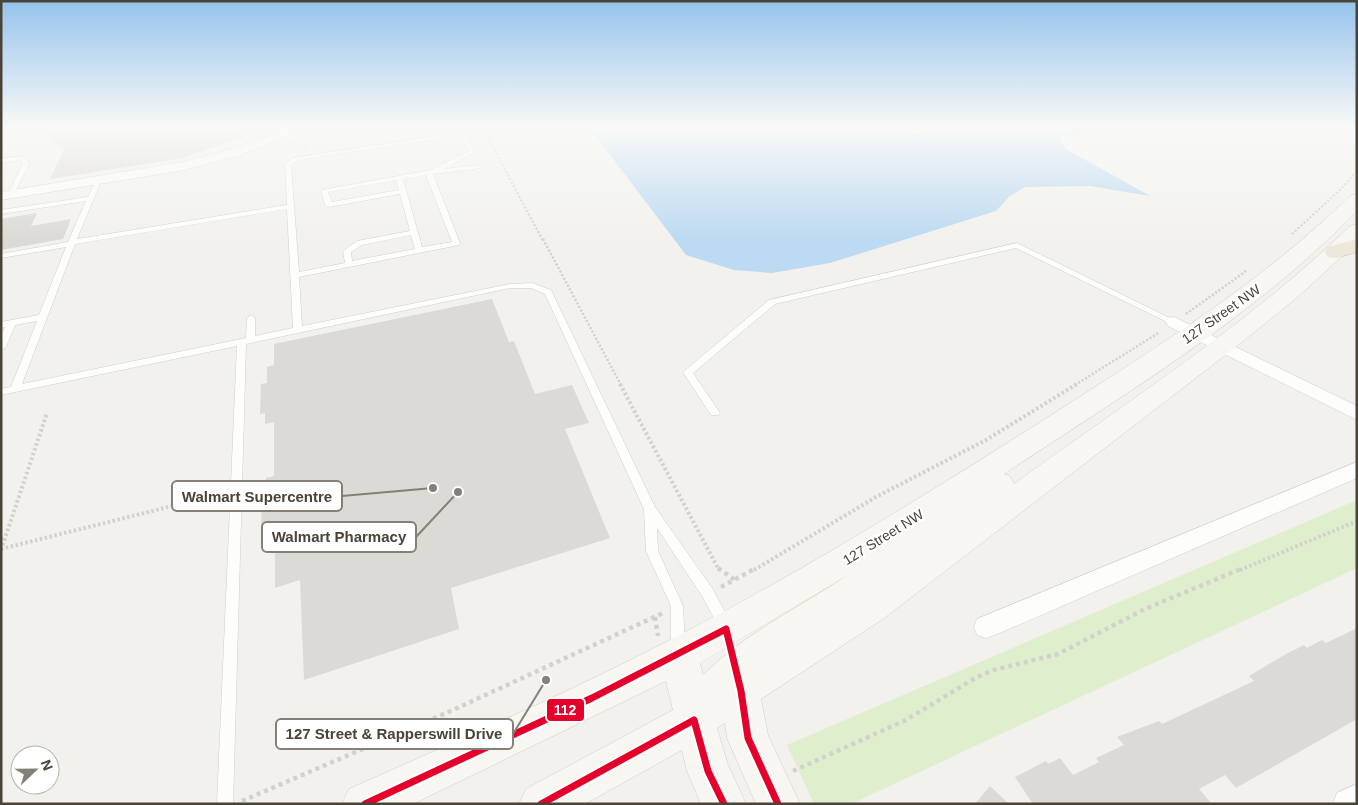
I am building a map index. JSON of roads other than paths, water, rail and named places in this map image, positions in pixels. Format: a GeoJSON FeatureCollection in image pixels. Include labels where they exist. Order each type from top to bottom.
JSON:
{"type":"FeatureCollection","features":[{"type":"Feature","properties":{"kind":"main road","name":"127 Street NW"},"geometry":{"type":"LineString","coordinates":[[738,679],[870,608],[1210,339],[1253,293],[1312,243],[1357,200]]}},
{"type":"Feature","properties":{"kind":"main road","name":"127 Street NW"},"geometry":{"type":"LineString","coordinates":[[364,804],[464,759],[670,659],[836,566],[1088,405],[1278,302],[1346,248],[1357,230]]}},
{"type":"Feature","properties":{"kind":"main road"},"geometry":{"type":"LineString","coordinates":[[541,804],[694,720],[713,689],[738,679],[854,590],[1000,483],[1088,405]]}},
{"type":"Feature","properties":{"kind":"main road"},"geometry":{"type":"LineString","coordinates":[[726,629],[738,679],[748,738],[778,804]]}},
{"type":"Feature","properties":{"kind":"main road"},"geometry":{"type":"LineString","coordinates":[[670,659],[694,720],[708,770],[724,804]]}},
{"type":"Feature","properties":{"kind":"main road"},"geometry":{"type":"LineString","coordinates":[[398,804],[464,759]]}},
{"type":"Feature","properties":{"kind":"street"},"geometry":{"type":"LineString","coordinates":[[6,195],[191,165]]}},
{"type":"Feature","properties":{"kind":"street"},"geometry":{"type":"LineString","coordinates":[[1174,322],[1357,414]]}},
{"type":"Feature","properties":{"kind":"street"},"geometry":{"type":"LineString","coordinates":[[986,627],[1357,469]]}},
{"type":"Feature","properties":{"kind":"street"},"geometry":{"type":"LineString","coordinates":[[1348,804],[1357,798]]}},
{"type":"Feature","properties":{"kind":"lane"},"geometry":{"type":"LineString","coordinates":[[6,195],[25,165]]}},
{"type":"Feature","properties":{"kind":"lane"},"geometry":{"type":"LineString","coordinates":[[288,165],[298,330]]}},
{"type":"Feature","properties":{"kind":"lane"},"geometry":{"type":"LineString","coordinates":[[431,172],[446,165]]}},
{"type":"Feature","properties":{"kind":"lane"},"geometry":{"type":"LineString","coordinates":[[402,192],[329,205],[324,190],[431,172],[479,167]]}},
{"type":"Feature","properties":{"kind":"lane"},"geometry":{"type":"LineString","coordinates":[[295,275],[456,243],[431,172]]}},
{"type":"Feature","properties":{"kind":"lane"},"geometry":{"type":"LineString","coordinates":[[399,178],[419,250]]}},
{"type":"Feature","properties":{"kind":"lane"},"geometry":{"type":"LineString","coordinates":[[15,389],[71,243],[98,181]]}},
{"type":"Feature","properties":{"kind":"lane"},"geometry":{"type":"LineString","coordinates":[[1,212],[92,198]]}},
{"type":"Feature","properties":{"kind":"lane"},"geometry":{"type":"LineString","coordinates":[[1,256],[291,206]]}},
{"type":"Feature","properties":{"kind":"lane"},"geometry":{"type":"LineString","coordinates":[[349,265],[347,251],[360,243],[414,232]]}},
{"type":"Feature","properties":{"kind":"lane"},"geometry":{"type":"LineString","coordinates":[[715,413],[688,372],[772,302],[1017,244],[1174,322]]}},
{"type":"Feature","properties":{"kind":"lane"},"geometry":{"type":"LineString","coordinates":[[1,392],[510,286],[532,285],[548,292],[650,509],[708,592],[726,629]]}},
{"type":"Feature","properties":{"kind":"lane"},"geometry":{"type":"LineString","coordinates":[[1,325],[42,318]]}},
{"type":"Feature","properties":{"kind":"lane"},"geometry":{"type":"LineString","coordinates":[[225,804],[238,489],[246,341],[251,318]]}},
{"type":"Feature","properties":{"kind":"lane"},"geometry":{"type":"LineString","coordinates":[[1,347],[11,323]]}},
{"type":"Feature","properties":{"kind":"lane"},"geometry":{"type":"LineString","coordinates":[[650,509],[652,551],[676,606],[670,659]]}},
{"type":"Feature","properties":{"kind":"water"},"geometry":{"type":"Polygon","coordinates":[[[617,165],[1094,165],[1150,196],[1090,186],[1025,187],[1010,196],[996,211],[830,263],[772,273],[734,270],[686,255],[617,165]]]}},
{"type":"Feature","properties":{"kind":"place","name":"Walmart Supercentre"},"geometry":{"type":"Point","coordinates":[433,488]}},
{"type":"Feature","properties":{"kind":"place","name":"Walmart Pharmacy"},"geometry":{"type":"Point","coordinates":[458,492]}},
{"type":"Feature","properties":{"kind":"place","name":"127 Street & Rapperswill Drive"},"geometry":{"type":"Point","coordinates":[546,680]}}]}
